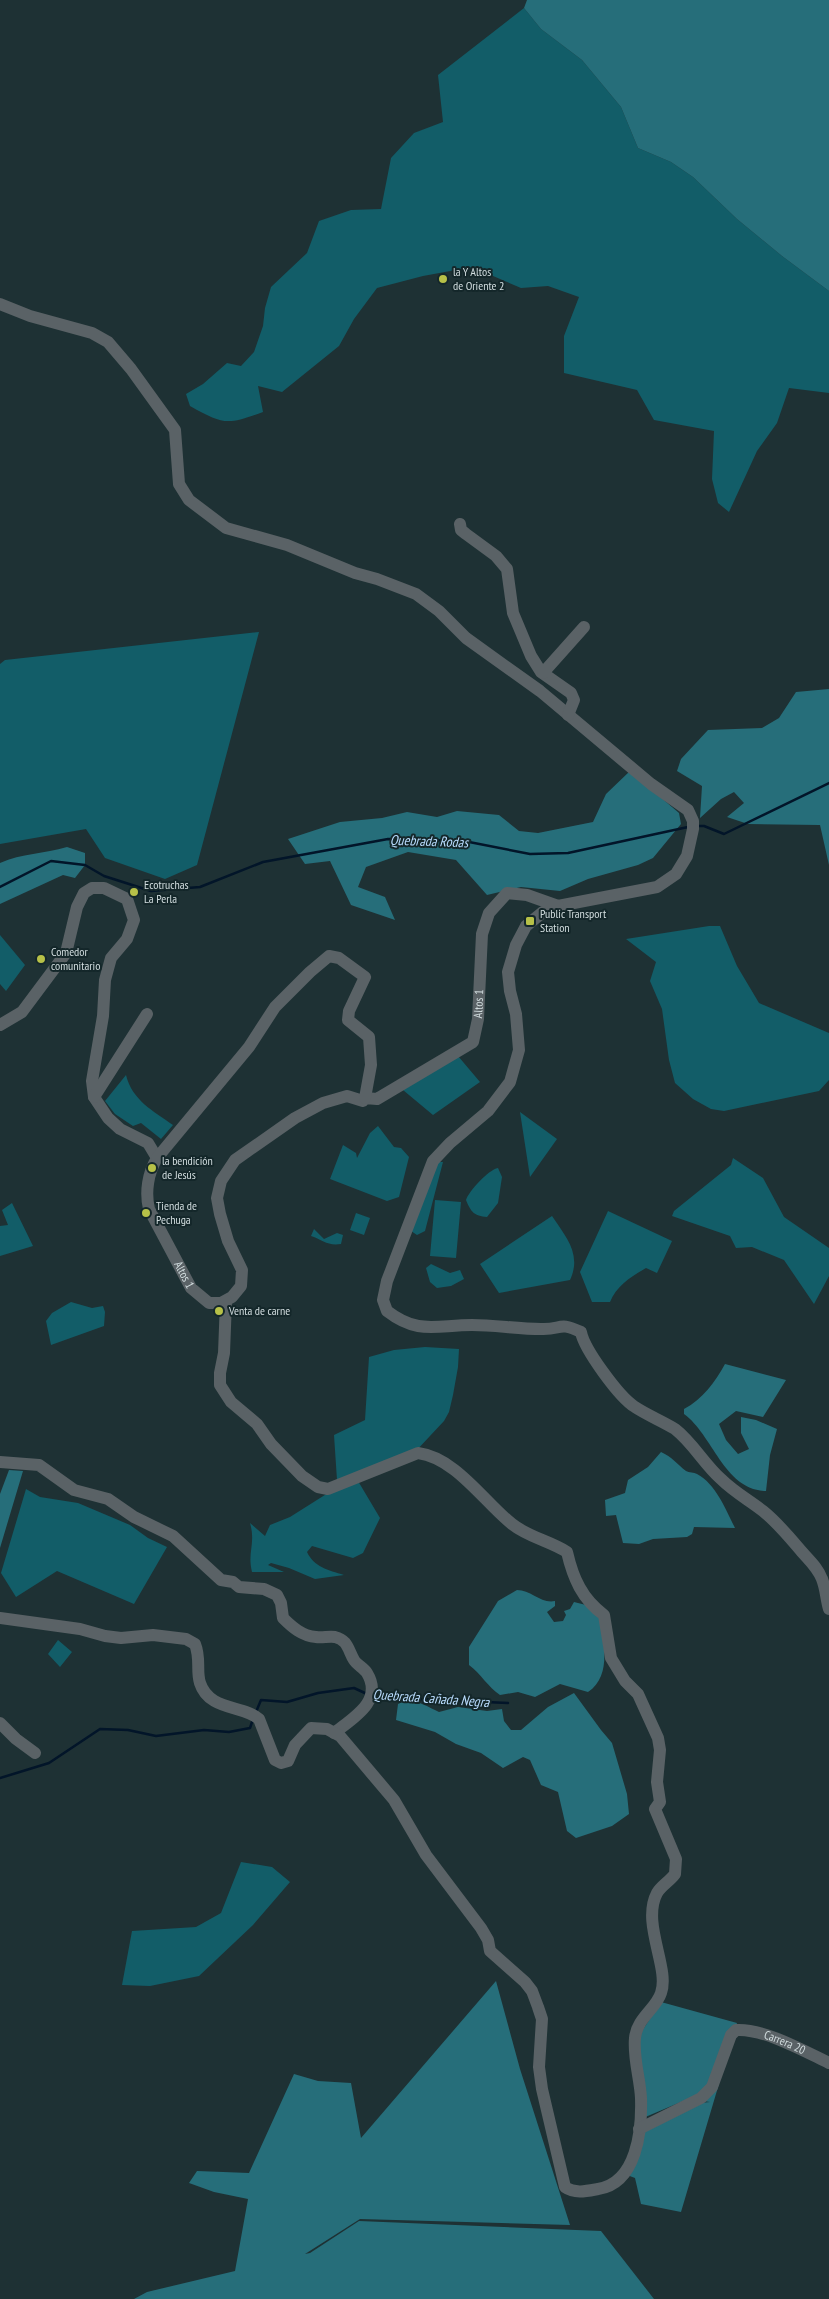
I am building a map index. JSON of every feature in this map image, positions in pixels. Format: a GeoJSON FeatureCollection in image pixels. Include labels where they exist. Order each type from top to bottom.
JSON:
{"type":"FeatureCollection","features":[{"type":"Feature","properties":{"kind":"street"},"geometry":{"type":"LineString","coordinates":[[0,304],[30,316],[92,333],[108,342],[131,369],[176,430],[179,484],[189,500],[226,528],[287,545],[355,573],[376,578],[416,594],[439,611],[466,638],[568,714],[651,784],[688,810],[693,825],[687,856],[676,874],[657,887],[558,906],[542,912],[526,926],[516,945],[508,972],[510,991],[516,1014],[519,1050],[510,1082],[488,1112],[450,1143],[433,1161],[384,1290],[383,1300],[387,1311],[410,1326],[436,1328],[471,1325],[543,1330],[566,1325],[582,1332],[583,1342],[591,1350],[596,1364],[613,1382],[624,1398],[634,1407],[674,1429],[690,1442],[716,1475],[729,1488],[772,1519],[815,1566],[822,1580],[829,1609]]}},
{"type":"Feature","properties":{"kind":"street"},"geometry":{"type":"LineString","coordinates":[[460,524],[461,530],[496,556],[507,569],[513,614],[531,656],[543,674],[570,694],[574,700],[568,714]]}},
{"type":"Feature","properties":{"kind":"street"},"geometry":{"type":"LineString","coordinates":[[543,674],[584,627]]}},
{"type":"Feature","properties":{"kind":"street"},"geometry":{"type":"LineString","coordinates":[[0,1025],[22,1012],[41,990],[66,953],[77,907],[84,893],[92,888],[104,888],[127,899],[134,920],[128,939],[111,958],[105,980],[102,1016],[92,1081],[94,1097],[108,1118],[120,1129],[148,1143],[157,1158],[249,1047],[275,1007],[329,956],[339,958],[365,977],[349,1011],[348,1020],[369,1037],[371,1065],[365,1098]]}},
{"type":"Feature","properties":{"kind":"street","name":"Altos 1"},"geometry":{"type":"LineString","coordinates":[[157,1158],[152,1166],[146,1196],[157,1228],[191,1288],[208,1303],[226,1301],[241,1286],[242,1270],[228,1241],[217,1198],[221,1181],[235,1160],[295,1118],[322,1103],[347,1096],[363,1101],[365,1098],[377,1098],[473,1042],[478,1019],[482,934],[489,913],[508,893],[527,894],[558,906]]}},
{"type":"Feature","properties":{"kind":"street"},"geometry":{"type":"LineString","coordinates":[[94,1097],[147,1014]]}},
{"type":"Feature","properties":{"kind":"street"},"geometry":{"type":"LineString","coordinates":[[0,1618],[80,1629],[121,1638],[154,1635],[186,1639],[195,1644],[200,1655],[199,1679],[205,1692],[228,1708],[256,1717],[275,1760],[281,1763],[288,1761],[295,1745],[311,1728],[327,1729],[340,1736],[394,1800],[426,1855],[481,1928],[488,1940],[490,1951],[532,1991],[542,2019],[539,2067],[542,2089],[565,2187],[570,2191],[581,2192],[601,2189],[623,2175],[635,2155],[639,2129],[641,2099],[635,2054],[635,2036],[643,2017],[661,1994],[663,1980],[653,1932],[652,1906],[657,1891],[675,1874],[676,1859],[654,1810],[660,1802],[657,1782],[660,1750],[658,1738],[638,1694],[625,1681],[611,1658],[604,1615],[589,1604],[582,1593],[570,1565],[568,1552],[513,1525],[479,1491],[434,1456],[418,1453],[328,1489],[318,1487],[302,1476],[271,1444],[257,1424],[231,1402],[220,1385],[224,1353],[226,1301]]}},
{"type":"Feature","properties":{"kind":"street"},"geometry":{"type":"LineString","coordinates":[[0,1462],[39,1465],[74,1490],[108,1499],[134,1517],[173,1536],[221,1580],[233,1582],[239,1586],[264,1589],[277,1596],[281,1603],[283,1618],[303,1634],[314,1637],[336,1637],[346,1643],[354,1661],[367,1672],[373,1687],[372,1694],[365,1708],[334,1733]]}},
{"type":"Feature","properties":{"kind":"street"},"geometry":{"type":"LineString","coordinates":[[0,1723],[16,1739],[35,1753]]}},
{"type":"Feature","properties":{"kind":"street","name":"Carrera 20"},"geometry":{"type":"LineString","coordinates":[[639,2129],[701,2098],[712,2087],[731,2035],[736,2030],[750,2030],[794,2046],[829,2063]]}},
{"type":"Feature","properties":{"kind":"shaded area"},"geometry":{"type":"Polygon","coordinates":[[[527,0],[829,0],[829,291],[737,219],[693,177],[671,162],[638,148],[621,107],[582,60],[541,29],[524,8],[527,0]]]}},
{"type":"Feature","properties":{"kind":"shaded area"},"geometry":{"type":"Polygon","coordinates":[[[524,8],[541,29],[582,60],[621,107],[638,148],[671,162],[693,177],[737,219],[829,291],[829,393],[789,388],[777,423],[757,451],[729,512],[718,503],[712,479],[714,431],[654,420],[637,390],[564,373],[564,336],[579,297],[548,286],[521,288],[472,267],[423,276],[377,288],[354,319],[339,346],[282,392],[258,386],[263,412],[233,421],[226,421],[211,417],[190,406],[186,394],[203,384],[227,363],[241,366],[254,352],[263,326],[265,308],[271,287],[307,253],[319,221],[351,210],[381,209],[391,158],[414,133],[443,122],[438,75],[524,8]]]}},
{"type":"Feature","properties":{"kind":"shaded area"},"geometry":{"type":"Polygon","coordinates":[[[259,632],[197,865],[165,879],[105,858],[86,829],[0,844],[0,664],[5,660],[259,632]]]}},
{"type":"Feature","properties":{"kind":"shaded area"},"geometry":{"type":"Polygon","coordinates":[[[829,689],[829,865],[820,825],[748,824],[727,817],[744,803],[734,792],[721,799],[700,818],[702,786],[677,771],[681,759],[708,730],[762,728],[779,718],[796,692],[829,689]]]}},
{"type":"Feature","properties":{"kind":"shaded area"},"geometry":{"type":"Polygon","coordinates":[[[630,771],[679,813],[681,824],[653,858],[638,865],[588,879],[560,891],[521,887],[487,895],[456,860],[408,852],[366,867],[358,887],[385,897],[395,920],[351,905],[330,861],[305,864],[288,839],[340,822],[382,818],[407,812],[437,817],[457,811],[499,815],[519,831],[538,833],[593,822],[606,794],[630,771]]]}},
{"type":"Feature","properties":{"kind":"shaded area"},"geometry":{"type":"Polygon","coordinates":[[[67,847],[85,853],[85,865],[75,878],[63,875],[0,904],[0,863],[17,857],[67,847]]]}},
{"type":"Feature","properties":{"kind":"shaded area"},"geometry":{"type":"Polygon","coordinates":[[[709,926],[720,926],[737,966],[759,1003],[829,1033],[829,1080],[819,1091],[724,1111],[711,1109],[693,1099],[675,1083],[669,1060],[662,1009],[650,981],[656,962],[626,939],[709,926]]]}},
{"type":"Feature","properties":{"kind":"shaded area"},"geometry":{"type":"Polygon","coordinates":[[[0,935],[25,965],[6,991],[0,984],[0,935]]]}},
{"type":"Feature","properties":{"kind":"shaded area"},"geometry":{"type":"Polygon","coordinates":[[[458,1056],[480,1082],[433,1115],[403,1090],[458,1056]]]}},
{"type":"Feature","properties":{"kind":"shaded area"},"geometry":{"type":"Polygon","coordinates":[[[126,1075],[129,1084],[138,1098],[151,1110],[173,1125],[161,1139],[141,1123],[133,1126],[115,1114],[105,1101],[126,1075]]]}},
{"type":"Feature","properties":{"kind":"shaded area"},"geometry":{"type":"Polygon","coordinates":[[[520,1112],[557,1139],[530,1177],[520,1112]]]}},
{"type":"Feature","properties":{"kind":"shaded area"},"geometry":{"type":"Polygon","coordinates":[[[378,1126],[394,1147],[401,1148],[409,1157],[399,1197],[387,1201],[330,1179],[343,1145],[356,1153],[357,1158],[370,1133],[378,1126]]]}},
{"type":"Feature","properties":{"kind":"shaded area"},"geometry":{"type":"Polygon","coordinates":[[[733,1158],[763,1178],[784,1217],[829,1248],[829,1276],[814,1304],[784,1260],[752,1247],[736,1248],[730,1236],[672,1216],[674,1211],[731,1165],[733,1158]]]}},
{"type":"Feature","properties":{"kind":"shaded area"},"geometry":{"type":"Polygon","coordinates":[[[436,1162],[443,1162],[425,1231],[417,1235],[411,1231],[436,1162]]]}},
{"type":"Feature","properties":{"kind":"shaded area"},"geometry":{"type":"Polygon","coordinates":[[[498,1168],[502,1177],[498,1203],[487,1217],[479,1216],[471,1210],[466,1200],[475,1186],[484,1177],[498,1168]]]}},
{"type":"Feature","properties":{"kind":"shaded area"},"geometry":{"type":"Polygon","coordinates":[[[435,1200],[461,1202],[456,1258],[430,1256],[435,1200]]]}},
{"type":"Feature","properties":{"kind":"shaded area"},"geometry":{"type":"Polygon","coordinates":[[[12,1203],[33,1246],[0,1256],[0,1226],[8,1225],[2,1210],[12,1203]]]}},
{"type":"Feature","properties":{"kind":"shaded area"},"geometry":{"type":"Polygon","coordinates":[[[608,1211],[672,1241],[657,1273],[646,1268],[621,1286],[610,1302],[592,1302],[580,1272],[608,1211]]]}},
{"type":"Feature","properties":{"kind":"shaded area"},"geometry":{"type":"Polygon","coordinates":[[[356,1213],[370,1218],[364,1235],[350,1230],[356,1213]]]}},
{"type":"Feature","properties":{"kind":"shaded area"},"geometry":{"type":"Polygon","coordinates":[[[552,1216],[571,1246],[574,1262],[570,1280],[499,1293],[480,1264],[552,1216]]]}},
{"type":"Feature","properties":{"kind":"shaded area"},"geometry":{"type":"Polygon","coordinates":[[[314,1229],[324,1239],[337,1233],[343,1235],[341,1244],[329,1243],[311,1236],[314,1229]]]}},
{"type":"Feature","properties":{"kind":"shaded area"},"geometry":{"type":"Polygon","coordinates":[[[431,1264],[450,1273],[460,1270],[464,1279],[451,1286],[437,1288],[430,1282],[426,1268],[431,1264]]]}},
{"type":"Feature","properties":{"kind":"shaded area"},"geometry":{"type":"Polygon","coordinates":[[[71,1302],[92,1308],[103,1306],[105,1312],[104,1326],[51,1345],[46,1321],[52,1313],[71,1302]]]}},
{"type":"Feature","properties":{"kind":"shaded area"},"geometry":{"type":"Polygon","coordinates":[[[425,1347],[459,1349],[453,1395],[449,1412],[444,1421],[415,1452],[337,1480],[334,1435],[365,1420],[369,1357],[394,1350],[425,1347]]]}},
{"type":"Feature","properties":{"kind":"shaded area"},"geometry":{"type":"Polygon","coordinates":[[[725,1364],[786,1380],[763,1417],[736,1411],[719,1424],[726,1440],[738,1454],[749,1449],[741,1433],[741,1417],[756,1420],[777,1429],[770,1455],[766,1491],[752,1488],[740,1482],[729,1472],[694,1423],[684,1414],[684,1409],[708,1390],[725,1364]]]}},
{"type":"Feature","properties":{"kind":"shaded area"},"geometry":{"type":"Polygon","coordinates":[[[661,1452],[686,1471],[697,1474],[710,1484],[720,1498],[735,1528],[694,1527],[692,1534],[687,1537],[653,1539],[639,1544],[623,1543],[616,1515],[606,1516],[605,1500],[625,1493],[628,1480],[648,1467],[661,1452]]]}},
{"type":"Feature","properties":{"kind":"shaded area"},"geometry":{"type":"Polygon","coordinates":[[[9,1470],[23,1471],[0,1548],[0,1494],[9,1470]]]}},
{"type":"Feature","properties":{"kind":"shaded area"},"geometry":{"type":"Polygon","coordinates":[[[358,1481],[380,1518],[363,1553],[353,1558],[312,1546],[307,1552],[318,1565],[344,1575],[315,1579],[271,1563],[268,1565],[284,1572],[252,1572],[250,1559],[252,1530],[250,1523],[265,1536],[270,1525],[290,1517],[328,1493],[358,1481]]]}},
{"type":"Feature","properties":{"kind":"shaded area"},"geometry":{"type":"Polygon","coordinates":[[[26,1489],[40,1497],[78,1503],[130,1525],[148,1538],[167,1547],[134,1604],[57,1571],[16,1597],[1,1573],[26,1489]]]}},
{"type":"Feature","properties":{"kind":"shaded area"},"geometry":{"type":"Polygon","coordinates":[[[517,1590],[527,1592],[545,1601],[555,1601],[555,1606],[547,1612],[554,1622],[563,1621],[566,1615],[564,1611],[570,1609],[574,1602],[586,1605],[599,1614],[604,1646],[604,1667],[596,1685],[588,1692],[560,1684],[535,1697],[518,1692],[500,1695],[469,1665],[469,1647],[498,1601],[517,1590]]]}},
{"type":"Feature","properties":{"kind":"shaded area"},"geometry":{"type":"Polygon","coordinates":[[[58,1640],[72,1652],[60,1667],[48,1654],[58,1640]]]}},
{"type":"Feature","properties":{"kind":"shaded area"},"geometry":{"type":"Polygon","coordinates":[[[574,1693],[612,1743],[627,1794],[629,1814],[612,1826],[576,1838],[567,1831],[558,1792],[541,1785],[530,1760],[523,1757],[503,1768],[481,1753],[456,1744],[435,1732],[396,1720],[398,1704],[409,1701],[439,1712],[458,1707],[487,1711],[502,1709],[504,1721],[511,1730],[521,1730],[548,1707],[574,1693]]]}},
{"type":"Feature","properties":{"kind":"shaded area"},"geometry":{"type":"Polygon","coordinates":[[[241,1862],[272,1867],[290,1882],[253,1925],[199,1976],[150,1986],[122,1985],[132,1931],[196,1927],[221,1913],[241,1862]]]}},
{"type":"Feature","properties":{"kind":"shaded area"},"geometry":{"type":"Polygon","coordinates":[[[496,1981],[520,2069],[570,2225],[360,2219],[305,2254],[310,2253],[359,2221],[601,2231],[654,2299],[134,2299],[147,2292],[235,2271],[248,2199],[214,2192],[189,2183],[197,2171],[249,2173],[294,2074],[318,2081],[351,2083],[361,2138],[496,1981]]]}},
{"type":"Feature","properties":{"kind":"shaded area"},"geometry":{"type":"Polygon","coordinates":[[[661,2002],[737,2023],[681,2212],[641,2204],[635,2178],[627,2175],[642,2132],[700,2103],[710,2102],[688,2099],[643,2118],[638,2037],[661,2002]]]}},
{"type":"Feature","properties":{"kind":"waterway","name":"Quebrada Rodas"},"geometry":{"type":"LineString","coordinates":[[696,826],[704,826],[724,834],[829,783]]}},
{"type":"Feature","properties":{"kind":"waterway","name":"Quebrada Rodas"},"geometry":{"type":"LineString","coordinates":[[0,887],[51,861],[85,865],[104,876],[151,891],[200,887],[263,862],[388,839],[464,841],[530,854],[568,853],[688,827]]}},
{"type":"Feature","properties":{"kind":"waterway","name":"Quebrada Cañada Negra"},"geometry":{"type":"LineString","coordinates":[[256,1712],[261,1700],[287,1702],[318,1693],[354,1688],[367,1694]]}},
{"type":"Feature","properties":{"kind":"waterway","name":"Quebrada Cañada Negra"},"geometry":{"type":"LineString","coordinates":[[375,1695],[508,1703]]}},
{"type":"Feature","properties":{"kind":"waterway","name":"Quebrada Cañada Negra"},"geometry":{"type":"LineString","coordinates":[[0,1778],[49,1763],[100,1729],[128,1730],[156,1736],[204,1730],[229,1732],[250,1728],[253,1719]]}},
{"type":"Feature","properties":{"kind":"place","name":"la Y Altos de Oriente 2"},"geometry":{"type":"Point","coordinates":[443,279]}},
{"type":"Feature","properties":{"kind":"place","name":"Ecotruchas La Perla"},"geometry":{"type":"Point","coordinates":[134,892]}},
{"type":"Feature","properties":{"kind":"place","name":"Public Transport Station"},"geometry":{"type":"Point","coordinates":[530,921]}},
{"type":"Feature","properties":{"kind":"place","name":"Comedor comunitario"},"geometry":{"type":"Point","coordinates":[41,959]}},
{"type":"Feature","properties":{"kind":"place","name":"la bendición de Jesús"},"geometry":{"type":"Point","coordinates":[152,1168]}},
{"type":"Feature","properties":{"kind":"place","name":"Tienda de Pechuga"},"geometry":{"type":"Point","coordinates":[146,1213]}},
{"type":"Feature","properties":{"kind":"place","name":"Venta de carne"},"geometry":{"type":"Point","coordinates":[219,1311]}}]}
